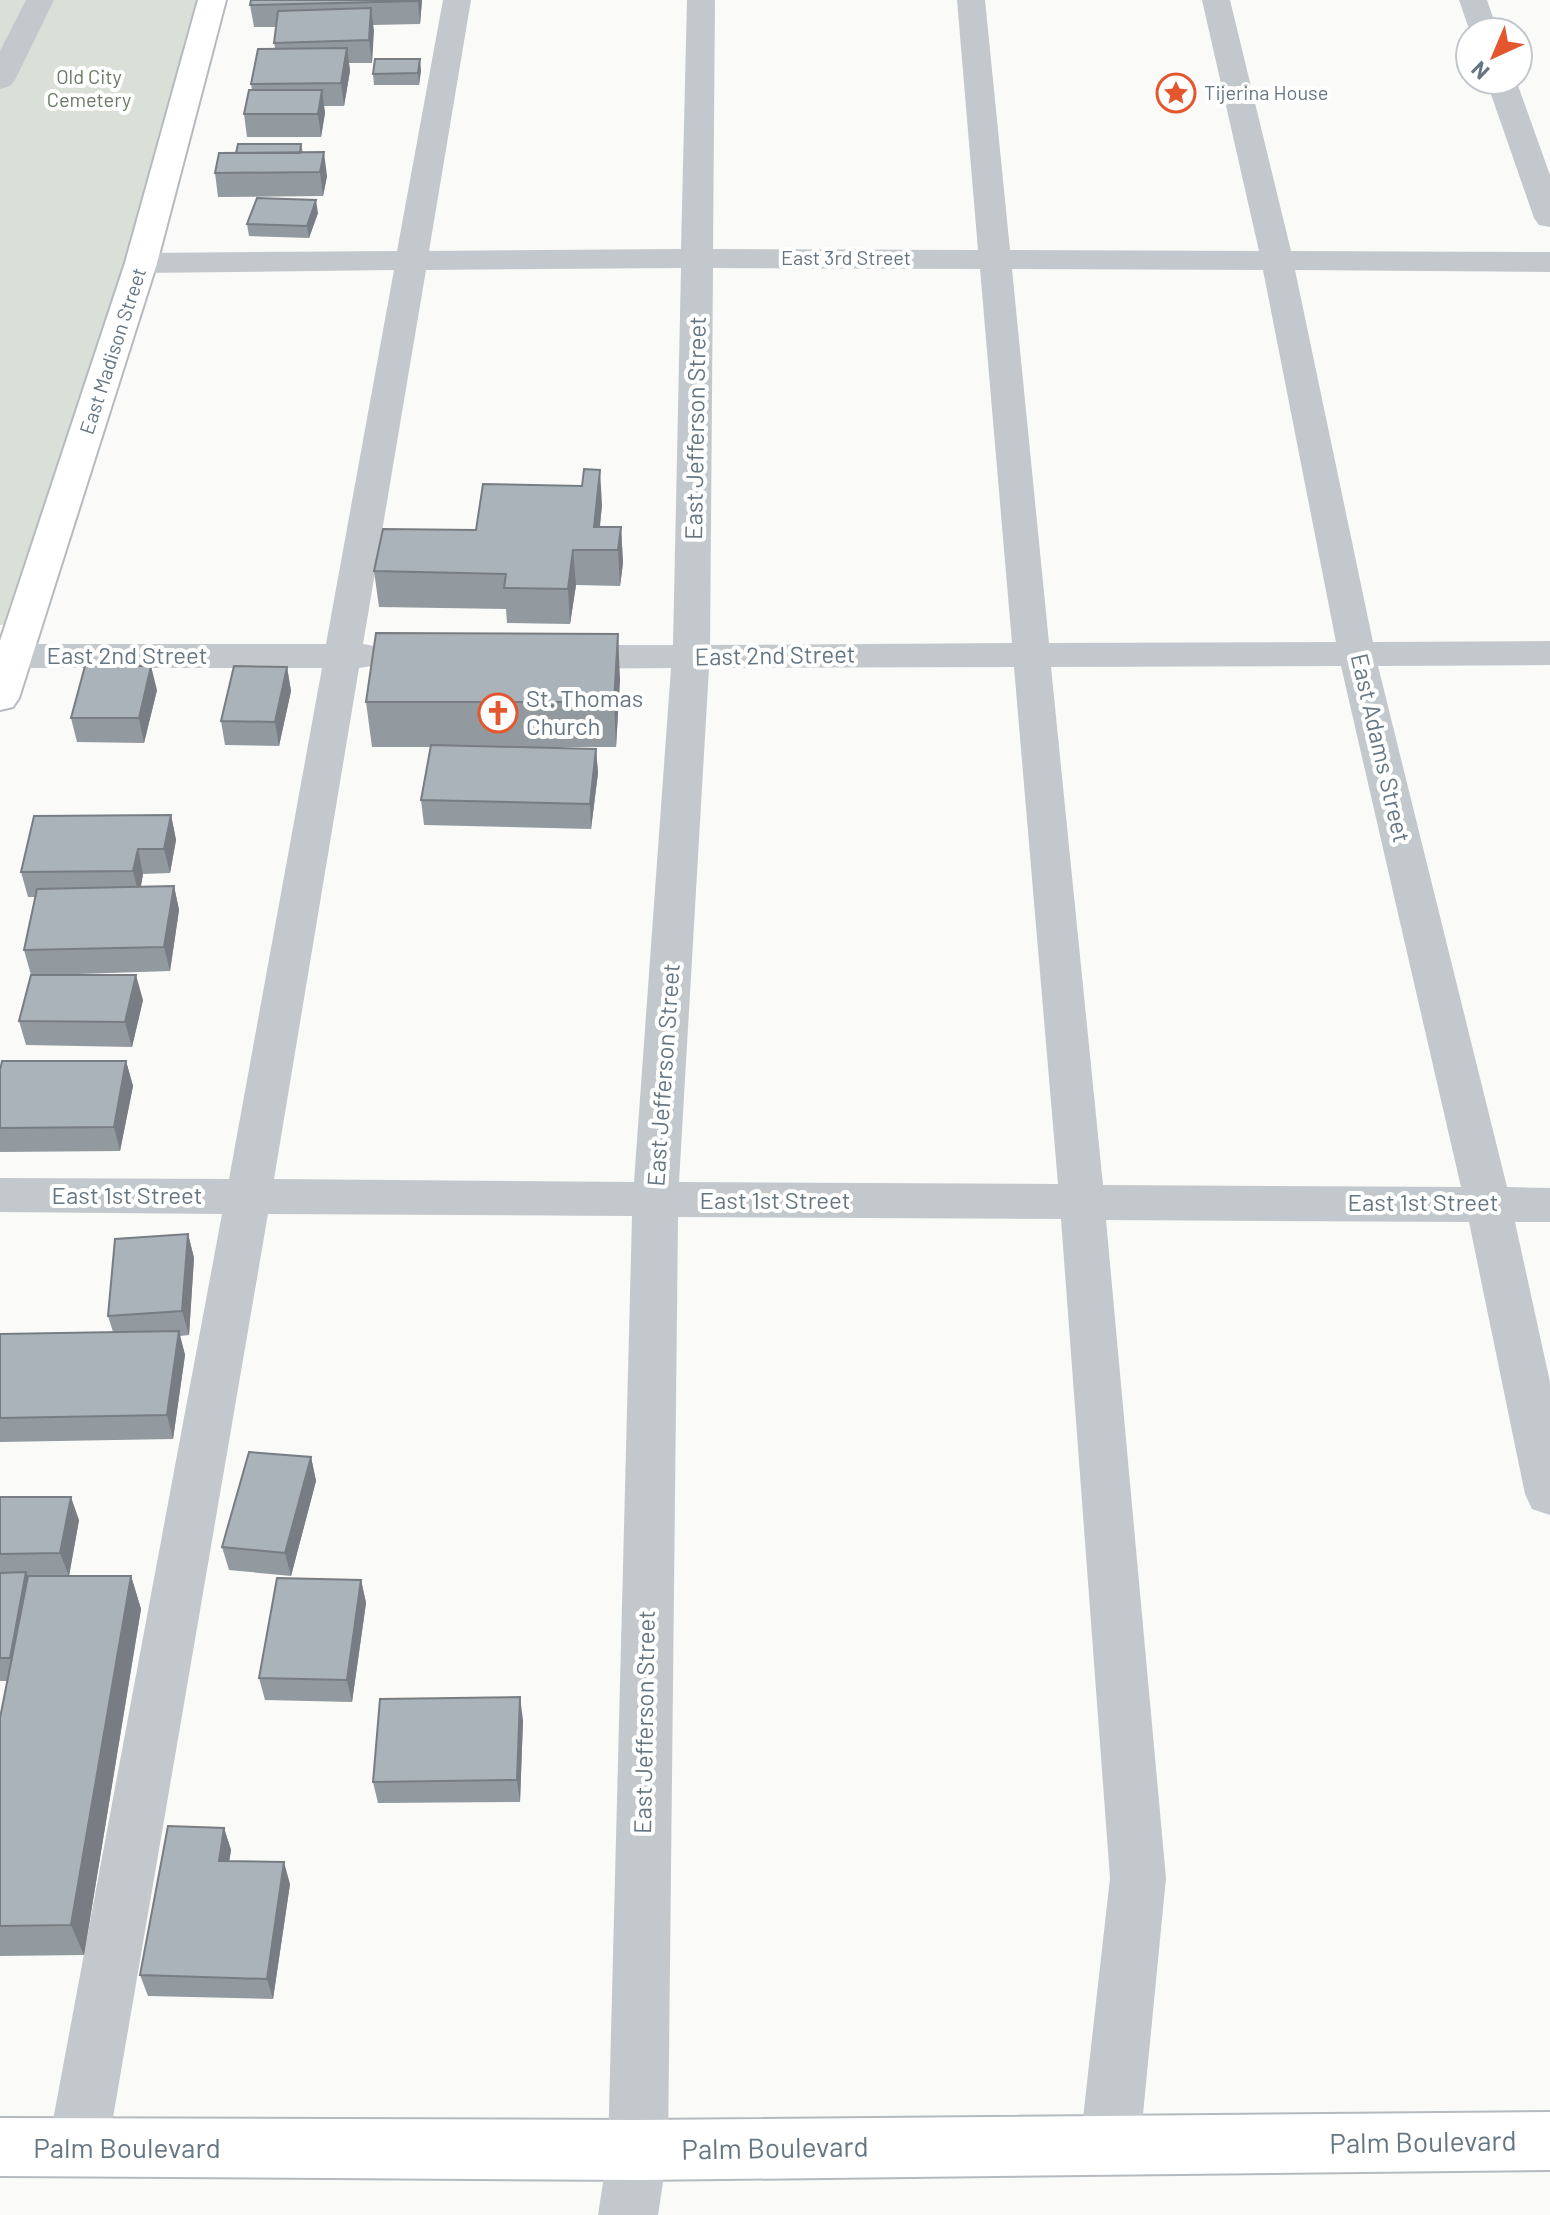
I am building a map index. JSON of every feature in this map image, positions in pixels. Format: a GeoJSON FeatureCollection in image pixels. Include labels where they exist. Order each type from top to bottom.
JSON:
{"type":"FeatureCollection","features":[{"type":"Feature","properties":{"kind":"main road","name":"East Madison Street"},"geometry":{"type":"LineString","coordinates":[[0,698],[7,656],[141,263],[212,0]]}},
{"type":"Feature","properties":{"kind":"main road","name":"Palm Boulevard"},"geometry":{"type":"LineString","coordinates":[[0,2147],[638,2150],[1550,2141]]}},
{"type":"Feature","properties":{"kind":"street"},"geometry":{"type":"LineString","coordinates":[[0,80],[40,0]]}},
{"type":"Feature","properties":{"kind":"street"},"geometry":{"type":"LineString","coordinates":[[78,2147],[457,0]]}},
{"type":"Feature","properties":{"kind":"street","name":"East Jefferson Street"},"geometry":{"type":"LineString","coordinates":[[628,2215],[638,2150],[655,1201],[691,657],[701,0]]}},
{"type":"Feature","properties":{"kind":"street"},"geometry":{"type":"LineString","coordinates":[[971,0],[1082,1202],[1138,1878],[1110,2145]]}},
{"type":"Feature","properties":{"kind":"street","name":"East Adams Street"},"geometry":{"type":"LineString","coordinates":[[1216,0],[1277,259],[1356,651],[1488,1204],[1550,1494]]}},
{"type":"Feature","properties":{"kind":"street"},"geometry":{"type":"LineString","coordinates":[[1507,96],[1550,218]]}},
{"type":"Feature","properties":{"kind":"street","name":"East 3rd Street"},"geometry":{"type":"LineString","coordinates":[[141,263],[699,258],[1550,262]]}},
{"type":"Feature","properties":{"kind":"street","name":"East 2nd Street"},"geometry":{"type":"LineString","coordinates":[[533,657],[1356,651],[1550,653]]}},
{"type":"Feature","properties":{"kind":"street","name":"East 2nd Street"},"geometry":{"type":"LineString","coordinates":[[7,656],[406,657]]}},
{"type":"Feature","properties":{"kind":"street","name":"East 1st Street"},"geometry":{"type":"LineString","coordinates":[[0,1195],[1550,1205]]}},
{"type":"Feature","properties":{"kind":"green space","name":"Old City Cemetery"},"geometry":{"type":"Polygon","coordinates":[[[0,0],[207,0],[17,625],[0,625],[0,0]]]}},
{"type":"Feature","properties":{"kind":"building"},"geometry":{"type":"Polygon","coordinates":[[[251,0],[418,0],[418,1],[250,5],[251,0]]]}},
{"type":"Feature","properties":{"kind":"building"},"geometry":{"type":"Polygon","coordinates":[[[371,8],[369,40],[274,43],[278,11],[371,8]]]}},
{"type":"Feature","properties":{"kind":"building"},"geometry":{"type":"Polygon","coordinates":[[[347,48],[341,83],[251,84],[258,49],[347,48]]]}},
{"type":"Feature","properties":{"kind":"building"},"geometry":{"type":"Polygon","coordinates":[[[375,59],[420,59],[418,73],[373,74],[375,59]]]}},
{"type":"Feature","properties":{"kind":"building"},"geometry":{"type":"Polygon","coordinates":[[[249,90],[322,90],[318,114],[244,114],[249,90]]]}},
{"type":"Feature","properties":{"kind":"building"},"geometry":{"type":"Polygon","coordinates":[[[238,144],[301,144],[300,153],[236,153],[238,144]]]}},
{"type":"Feature","properties":{"kind":"building"},"geometry":{"type":"Polygon","coordinates":[[[324,152],[320,172],[215,173],[219,153],[324,152]]]}},
{"type":"Feature","properties":{"kind":"building"},"geometry":{"type":"Polygon","coordinates":[[[257,198],[316,200],[307,226],[247,224],[257,198]]]}},
{"type":"Feature","properties":{"kind":"building"},"geometry":{"type":"Polygon","coordinates":[[[584,469],[600,470],[594,527],[621,527],[618,550],[573,550],[568,589],[504,588],[506,574],[374,571],[383,529],[476,530],[483,484],[582,486],[584,469]]]}},
{"type":"Feature","properties":{"kind":"building"},"geometry":{"type":"Polygon","coordinates":[[[376,633],[618,634],[614,702],[366,702],[376,633]]]}},
{"type":"Feature","properties":{"kind":"building"},"geometry":{"type":"Polygon","coordinates":[[[85,666],[151,666],[139,718],[71,718],[85,666]]]}},
{"type":"Feature","properties":{"kind":"building"},"geometry":{"type":"Polygon","coordinates":[[[234,666],[287,667],[275,722],[221,721],[234,666]]]}},
{"type":"Feature","properties":{"kind":"building"},"geometry":{"type":"Polygon","coordinates":[[[431,745],[596,749],[590,804],[421,800],[431,745]]]}},
{"type":"Feature","properties":{"kind":"building"},"geometry":{"type":"Polygon","coordinates":[[[171,815],[164,849],[138,849],[133,871],[21,872],[34,816],[171,815]]]}},
{"type":"Feature","properties":{"kind":"building"},"geometry":{"type":"Polygon","coordinates":[[[174,886],[164,947],[24,950],[37,889],[174,886]]]}},
{"type":"Feature","properties":{"kind":"building"},"geometry":{"type":"Polygon","coordinates":[[[31,975],[136,975],[125,1022],[19,1021],[31,975]]]}},
{"type":"Feature","properties":{"kind":"building"},"geometry":{"type":"Polygon","coordinates":[[[2,1061],[126,1061],[114,1127],[0,1128],[2,1061]]]}},
{"type":"Feature","properties":{"kind":"building"},"geometry":{"type":"Polygon","coordinates":[[[188,1234],[182,1311],[108,1316],[115,1239],[188,1234]]]}},
{"type":"Feature","properties":{"kind":"building"},"geometry":{"type":"Polygon","coordinates":[[[179,1331],[167,1415],[0,1418],[0,1334],[179,1331]]]}},
{"type":"Feature","properties":{"kind":"building"},"geometry":{"type":"Polygon","coordinates":[[[249,1452],[311,1457],[285,1553],[222,1547],[249,1452]]]}},
{"type":"Feature","properties":{"kind":"building"},"geometry":{"type":"Polygon","coordinates":[[[0,1497],[71,1497],[60,1553],[0,1554],[0,1497]]]}},
{"type":"Feature","properties":{"kind":"building"},"geometry":{"type":"Polygon","coordinates":[[[26,1572],[10,1658],[0,1658],[0,1573],[26,1572]]]}},
{"type":"Feature","properties":{"kind":"building"},"geometry":{"type":"Polygon","coordinates":[[[28,1576],[131,1576],[71,1925],[0,1926],[0,1718],[28,1576]]]}},
{"type":"Feature","properties":{"kind":"building"},"geometry":{"type":"Polygon","coordinates":[[[277,1578],[361,1580],[347,1680],[259,1678],[277,1578]]]}},
{"type":"Feature","properties":{"kind":"building"},"geometry":{"type":"Polygon","coordinates":[[[520,1697],[517,1780],[373,1782],[380,1699],[520,1697]]]}},
{"type":"Feature","properties":{"kind":"building"},"geometry":{"type":"Polygon","coordinates":[[[168,1826],[224,1828],[219,1861],[284,1862],[267,1979],[140,1975],[168,1826]]]}},
{"type":"Feature","properties":{"kind":"place","name":"Tijerina House"},"geometry":{"type":"Point","coordinates":[1176,93]}},
{"type":"Feature","properties":{"kind":"place","name":"St. Thomas Church"},"geometry":{"type":"Point","coordinates":[498,713]}}]}
